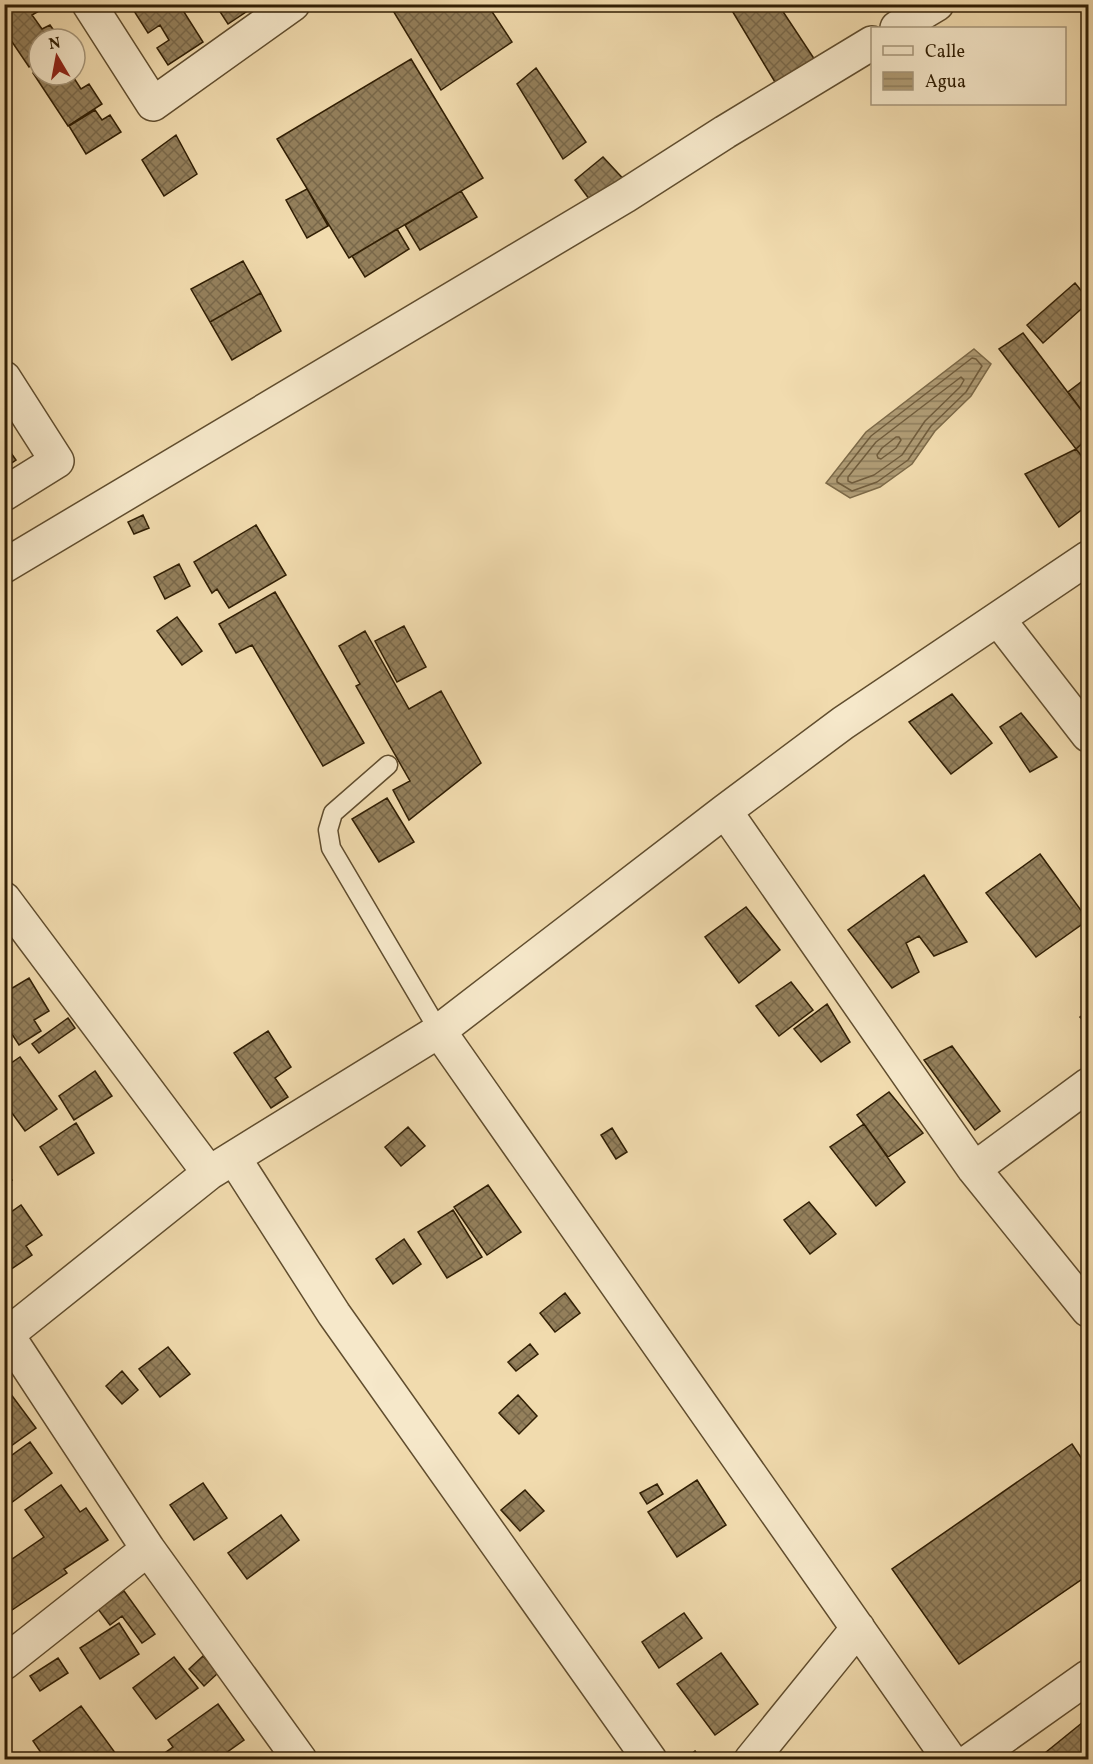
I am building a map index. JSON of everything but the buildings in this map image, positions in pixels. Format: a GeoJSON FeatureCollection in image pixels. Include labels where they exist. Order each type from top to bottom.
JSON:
{"type":"FeatureCollection","features":[{"type":"Feature","properties":{"kind":"street"},"geometry":{"type":"LineString","coordinates":[[88,4],[153,104],[293,4]]}},
{"type":"Feature","properties":{"kind":"street"},"geometry":{"type":"LineString","coordinates":[[899,27],[937,4]]}},
{"type":"Feature","properties":{"kind":"street"},"geometry":{"type":"LineString","coordinates":[[4,566],[615,202],[724,132],[871,45]]}},
{"type":"Feature","properties":{"kind":"street"},"geometry":{"type":"LineString","coordinates":[[4,378],[57,461],[4,494]]}},
{"type":"Feature","properties":{"kind":"street"},"geometry":{"type":"LineString","coordinates":[[300,1760],[148,1549],[6,1334],[222,1166],[440,1031],[843,723],[1089,558]]}},
{"type":"Feature","properties":{"kind":"street"},"geometry":{"type":"LineString","coordinates":[[998,619],[1089,735]]}},
{"type":"Feature","properties":{"kind":"street"},"geometry":{"type":"LineString","coordinates":[[725,811],[974,1169],[1089,1310]]}},
{"type":"Feature","properties":{"kind":"street"},"geometry":{"type":"LineString","coordinates":[[4,899],[222,1166],[334,1314],[650,1760]]}},
{"type":"Feature","properties":{"kind":"street"},"geometry":{"type":"LineString","coordinates":[[440,1031],[950,1760]]}},
{"type":"Feature","properties":{"kind":"street"},"geometry":{"type":"LineString","coordinates":[[974,1169],[1089,1085]]}},
{"type":"Feature","properties":{"kind":"street"},"geometry":{"type":"LineString","coordinates":[[4,1663],[148,1549]]}},
{"type":"Feature","properties":{"kind":"street"},"geometry":{"type":"LineString","coordinates":[[751,1760],[858,1628]]}},
{"type":"Feature","properties":{"kind":"street"},"geometry":{"type":"LineString","coordinates":[[971,1760],[1089,1677]]}},
{"type":"Feature","properties":{"kind":"lane"},"geometry":{"type":"LineString","coordinates":[[388,765],[333,813],[328,830],[331,848],[440,1031]]}},
{"type":"Feature","properties":{"kind":"water"},"geometry":{"type":"Polygon","coordinates":[[[974,349],[991,364],[971,396],[935,431],[912,464],[880,487],[850,498],[826,483],[866,432],[974,349]]]}}]}
